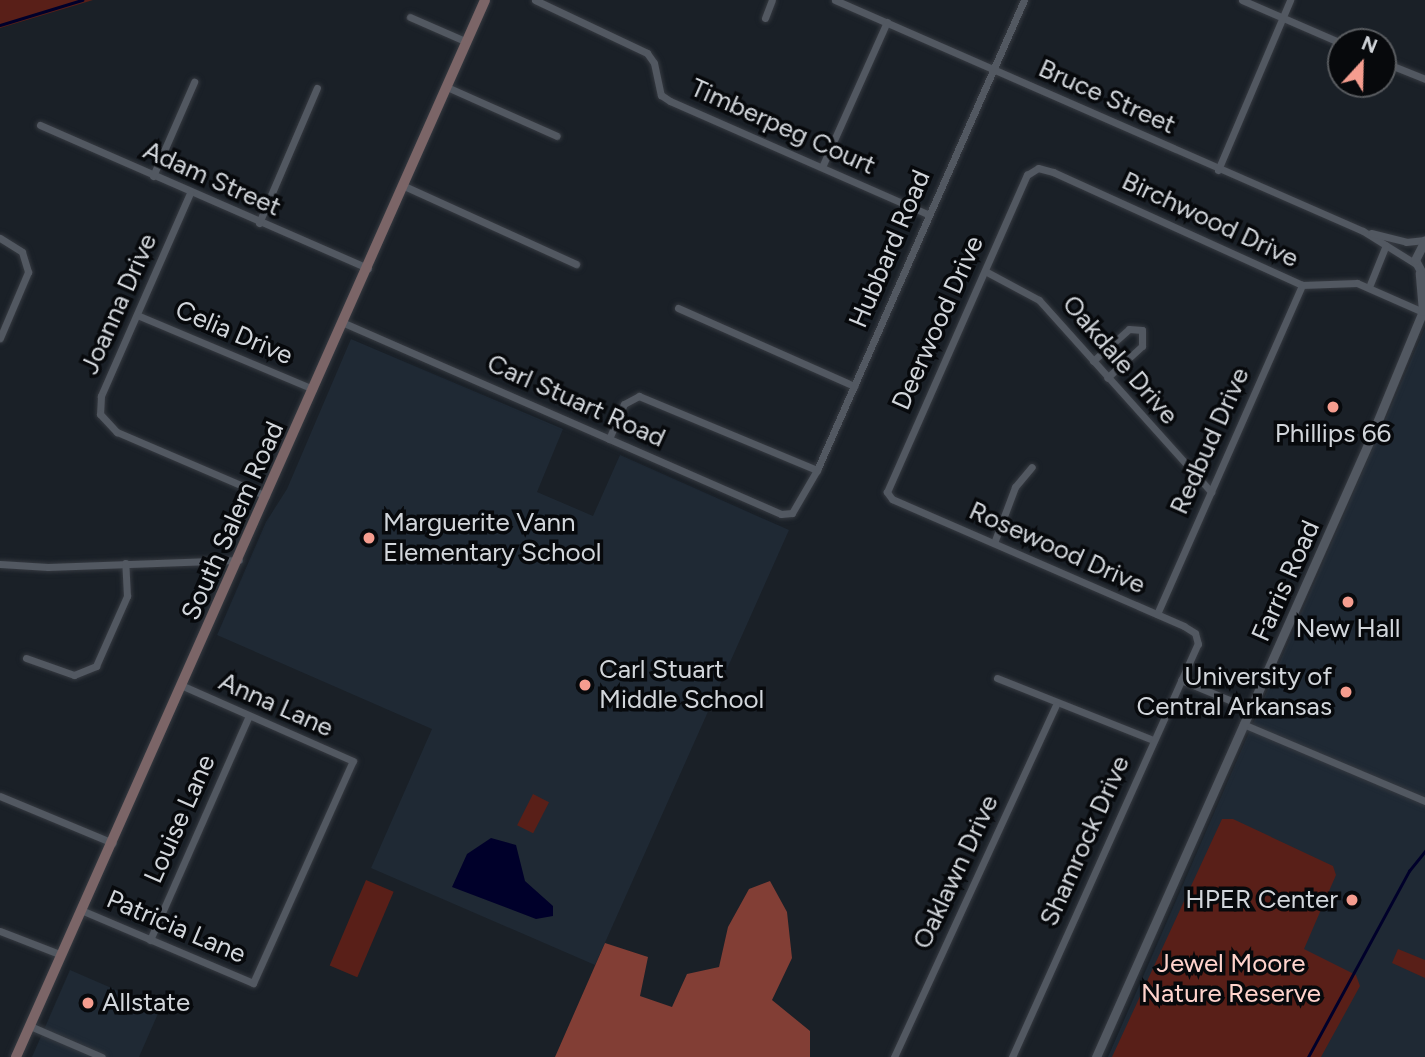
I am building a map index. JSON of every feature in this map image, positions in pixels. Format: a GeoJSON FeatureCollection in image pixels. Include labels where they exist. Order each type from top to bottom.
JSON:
{"type":"FeatureCollection","features":[{"type":"Feature","properties":{"kind":"main road","name":"South Salem Road"},"geometry":{"type":"LineString","coordinates":[[16,1057],[81,910],[114,843],[485,0]]}},
{"type":"Feature","properties":{"kind":"street","name":"Timberpeg Court"},"geometry":{"type":"LineString","coordinates":[[536,0],[647,52],[654,62],[661,95],[670,101],[928,214]]}},
{"type":"Feature","properties":{"kind":"street"},"geometry":{"type":"LineString","coordinates":[[555,10],[559,0]]}},
{"type":"Feature","properties":{"kind":"street"},"geometry":{"type":"LineString","coordinates":[[765,18],[772,0]]}},
{"type":"Feature","properties":{"kind":"street","name":"Bruce Street"},"geometry":{"type":"LineString","coordinates":[[835,0],[1363,231],[1420,271]]}},
{"type":"Feature","properties":{"kind":"street","name":"Hubbard Road"},"geometry":{"type":"LineString","coordinates":[[792,513],[817,470],[1024,0]]}},
{"type":"Feature","properties":{"kind":"street"},"geometry":{"type":"LineString","coordinates":[[1242,0],[1327,37]]}},
{"type":"Feature","properties":{"kind":"street"},"geometry":{"type":"LineString","coordinates":[[1219,170],[1290,0]]}},
{"type":"Feature","properties":{"kind":"street"},"geometry":{"type":"LineString","coordinates":[[410,17],[467,42]]}},
{"type":"Feature","properties":{"kind":"street"},"geometry":{"type":"LineString","coordinates":[[822,167],[887,22]]}},
{"type":"Feature","properties":{"kind":"street"},"geometry":{"type":"LineString","coordinates":[[1397,68],[1425,79]]}},
{"type":"Feature","properties":{"kind":"street"},"geometry":{"type":"LineString","coordinates":[[153,176],[194,82]]}},
{"type":"Feature","properties":{"kind":"street"},"geometry":{"type":"LineString","coordinates":[[447,87],[557,136]]}},
{"type":"Feature","properties":{"kind":"street"},"geometry":{"type":"LineString","coordinates":[[259,223],[317,88]]}},
{"type":"Feature","properties":{"kind":"street","name":"Adam Street"},"geometry":{"type":"LineString","coordinates":[[40,125],[190,193],[368,268]]}},
{"type":"Feature","properties":{"kind":"street","name":"Deerwood Drive"},"geometry":{"type":"LineString","coordinates":[[892,499],[887,492],[890,481],[1027,175],[1038,168]]}},
{"type":"Feature","properties":{"kind":"street","name":"Birchwood Drive"},"geometry":{"type":"LineString","coordinates":[[1038,168],[1302,285],[1357,283],[1424,311]]}},
{"type":"Feature","properties":{"kind":"street"},"geometry":{"type":"LineString","coordinates":[[404,186],[576,264]]}},
{"type":"Feature","properties":{"kind":"street","name":"Joanna Drive"},"geometry":{"type":"LineString","coordinates":[[190,193],[101,396],[105,424],[266,496]]}},
{"type":"Feature","properties":{"kind":"street","name":"Bruce Street"},"geometry":{"type":"LineString","coordinates":[[1363,231],[1406,242],[1425,240]]}},
{"type":"Feature","properties":{"kind":"street"},"geometry":{"type":"LineString","coordinates":[[0,238],[22,252],[28,272],[0,338]]}},
{"type":"Feature","properties":{"kind":"street"},"geometry":{"type":"LineString","coordinates":[[1420,271],[1417,250],[1425,240]]}},
{"type":"Feature","properties":{"kind":"street"},"geometry":{"type":"LineString","coordinates":[[1369,287],[1386,245]]}},
{"type":"Feature","properties":{"kind":"street","name":"Oakdale Drive"},"geometry":{"type":"LineString","coordinates":[[985,271],[1039,300],[1211,492]]}},
{"type":"Feature","properties":{"kind":"street","name":"Farris Road"},"geometry":{"type":"LineString","coordinates":[[1096,1057],[1424,311],[1420,271]]}},
{"type":"Feature","properties":{"kind":"street","name":"Redbud Drive"},"geometry":{"type":"LineString","coordinates":[[1157,614],[1302,285]]}},
{"type":"Feature","properties":{"kind":"street"},"geometry":{"type":"LineString","coordinates":[[678,308],[854,386]]}},
{"type":"Feature","properties":{"kind":"street","name":"Celia Drive"},"geometry":{"type":"LineString","coordinates":[[137,315],[313,389]]}},
{"type":"Feature","properties":{"kind":"street","name":"Carl Stuart Road"},"geometry":{"type":"LineString","coordinates":[[344,323],[781,514],[792,513]]}},
{"type":"Feature","properties":{"kind":"street"},"geometry":{"type":"LineString","coordinates":[[1093,361],[1129,329],[1142,330],[1142,346],[1107,378]]}},
{"type":"Feature","properties":{"kind":"street"},"geometry":{"type":"LineString","coordinates":[[609,439],[624,404],[639,396],[817,470]]}},
{"type":"Feature","properties":{"kind":"street"},"geometry":{"type":"LineString","coordinates":[[994,543],[1015,487],[1032,467]]}},
{"type":"Feature","properties":{"kind":"street","name":"Rosewood Drive"},"geometry":{"type":"LineString","coordinates":[[892,499],[1157,614],[1195,633],[1198,644]]}},
{"type":"Feature","properties":{"kind":"street"},"geometry":{"type":"LineString","coordinates":[[0,564],[48,568],[239,560]]}},
{"type":"Feature","properties":{"kind":"street"},"geometry":{"type":"LineString","coordinates":[[26,658],[74,675],[96,666],[127,596],[125,563]]}},
{"type":"Feature","properties":{"kind":"street","name":"Shamrock Drive"},"geometry":{"type":"LineString","coordinates":[[1012,1057],[1198,644]]}},
{"type":"Feature","properties":{"kind":"street"},"geometry":{"type":"LineString","coordinates":[[997,678],[1056,705],[1153,740]]}},
{"type":"Feature","properties":{"kind":"street"},"geometry":{"type":"LineString","coordinates":[[1181,680],[1251,709]]}},
{"type":"Feature","properties":{"kind":"street","name":"Anna Lane"},"geometry":{"type":"LineString","coordinates":[[183,686],[353,761],[253,983]]}},
{"type":"Feature","properties":{"kind":"street","name":"Oaklawn Drive"},"geometry":{"type":"LineString","coordinates":[[894,1057],[1056,705]]}},
{"type":"Feature","properties":{"kind":"street","name":"Louise Lane"},"geometry":{"type":"LineString","coordinates":[[150,940],[249,716]]}},
{"type":"Feature","properties":{"kind":"street"},"geometry":{"type":"LineString","coordinates":[[1243,724],[1425,801]]}},
{"type":"Feature","properties":{"kind":"street"},"geometry":{"type":"LineString","coordinates":[[0,796],[114,843]]}},
{"type":"Feature","properties":{"kind":"street","name":"Patricia Lane"},"geometry":{"type":"LineString","coordinates":[[81,910],[253,983]]}},
{"type":"Feature","properties":{"kind":"street"},"geometry":{"type":"LineString","coordinates":[[0,931],[62,955]]}},
{"type":"Feature","properties":{"kind":"street"},"geometry":{"type":"LineString","coordinates":[[30,1026],[102,1057]]}},
{"type":"Feature","properties":{"kind":"shaded area","name":"University of Central Arkansas"},"geometry":{"type":"Polygon","coordinates":[[[1425,328],[1425,1057],[1108,1057],[1425,328]]]}},
{"type":"Feature","properties":{"kind":"shaded area","name":"Carl Stuart Middle School"},"geometry":{"type":"Polygon","coordinates":[[[351,339],[563,429],[537,492],[593,516],[620,455],[789,530],[595,965],[371,868],[432,729],[217,635],[266,522],[287,489],[351,339]]]}},
{"type":"Feature","properties":{"kind":"shaded area"},"geometry":{"type":"Polygon","coordinates":[[[770,881],[787,912],[792,958],[772,1000],[810,1031],[810,1057],[555,1057],[605,943],[648,957],[640,996],[672,1007],[687,974],[719,967],[728,927],[749,889],[770,881]]]}},
{"type":"Feature","properties":{"kind":"shaded area"},"geometry":{"type":"Polygon","coordinates":[[[70,970],[160,1009],[139,1057],[32,1057],[70,970]]]}},
{"type":"Feature","properties":{"kind":"green space"},"geometry":{"type":"Polygon","coordinates":[[[0,0],[93,0],[0,28],[0,0]]]}},
{"type":"Feature","properties":{"kind":"green space"},"geometry":{"type":"Polygon","coordinates":[[[533,794],[549,802],[533,833],[517,825],[533,794]]]}},
{"type":"Feature","properties":{"kind":"green space","name":"Jewel Moore Nature Reserve"},"geometry":{"type":"Polygon","coordinates":[[[1222,819],[1233,819],[1333,866],[1336,875],[1304,949],[1356,975],[1360,986],[1321,1057],[1112,1057],[1222,819]]]}},
{"type":"Feature","properties":{"kind":"green space"},"geometry":{"type":"Polygon","coordinates":[[[366,880],[394,892],[357,977],[330,966],[366,880]]]}},
{"type":"Feature","properties":{"kind":"green space"},"geometry":{"type":"Polygon","coordinates":[[[1398,949],[1425,960],[1425,978],[1392,963],[1398,949]]]}},
{"type":"Feature","properties":{"kind":"water"},"geometry":{"type":"Polygon","coordinates":[[[491,838],[516,845],[525,881],[553,906],[553,916],[536,919],[452,887],[467,854],[491,838]]]}},
{"type":"Feature","properties":{"kind":"waterway"},"geometry":{"type":"LineString","coordinates":[[0,25],[82,0]]}},
{"type":"Feature","properties":{"kind":"waterway"},"geometry":{"type":"LineString","coordinates":[[1308,1057],[1409,871],[1425,851]]}},
{"type":"Feature","properties":{"kind":"place","name":"Phillips 66"},"geometry":{"type":"Point","coordinates":[1333,407]}},
{"type":"Feature","properties":{"kind":"place","name":"Marguerite Vann Elementary School"},"geometry":{"type":"Point","coordinates":[369,538]}},
{"type":"Feature","properties":{"kind":"place","name":"New Hall"},"geometry":{"type":"Point","coordinates":[1348,602]}},
{"type":"Feature","properties":{"kind":"place","name":"Carl Stuart Middle School"},"geometry":{"type":"Point","coordinates":[585,685]}},
{"type":"Feature","properties":{"kind":"place","name":"University of Central Arkansas"},"geometry":{"type":"Point","coordinates":[1346,692]}},
{"type":"Feature","properties":{"kind":"place","name":"HPER Center"},"geometry":{"type":"Point","coordinates":[1352,900]}},
{"type":"Feature","properties":{"kind":"place","name":"Allstate"},"geometry":{"type":"Point","coordinates":[88,1003]}}]}
